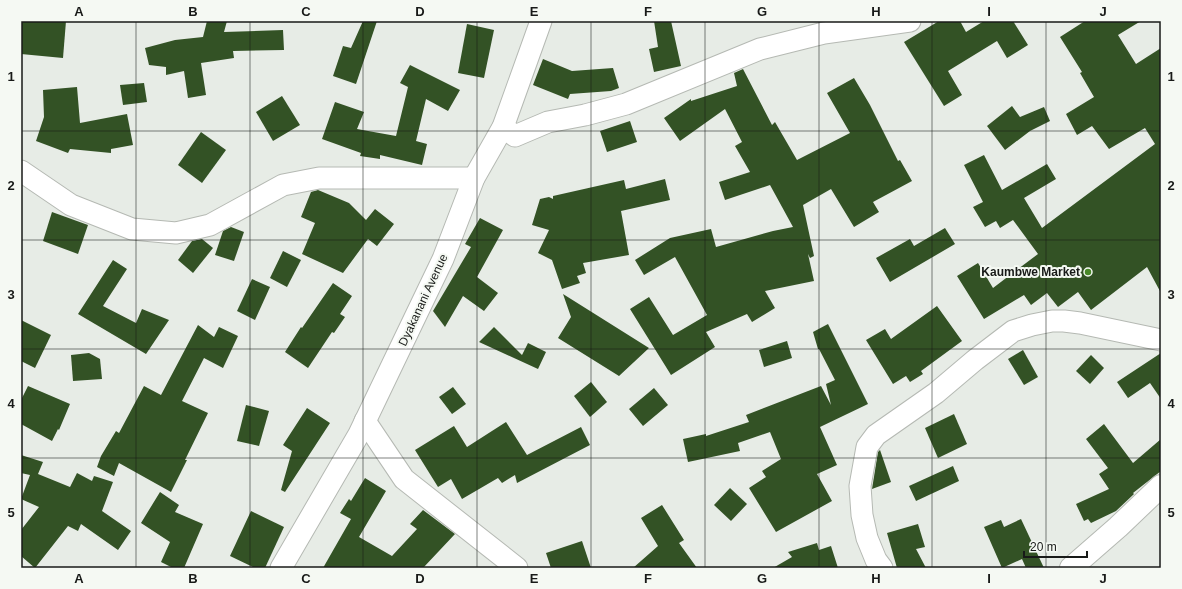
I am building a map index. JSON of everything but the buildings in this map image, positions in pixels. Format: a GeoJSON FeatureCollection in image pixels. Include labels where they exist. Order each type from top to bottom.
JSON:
{"type":"FeatureCollection","features":[{"type":"Feature","properties":{"kind":"street","name":"Dyakanani Avenue"},"geometry":{"type":"LineString","coordinates":[[281,568],[365,421],[443,259],[474,178],[503,127],[541,21]]}},
{"type":"Feature","properties":{"kind":"street"},"geometry":{"type":"LineString","coordinates":[[503,127],[515,136],[548,122],[585,115],[626,104],[760,49],[824,33],[910,21]]}},
{"type":"Feature","properties":{"kind":"street"},"geometry":{"type":"LineString","coordinates":[[21,171],[70,205],[104,219],[132,229],[176,233],[210,225],[283,185],[319,178],[474,178]]}},
{"type":"Feature","properties":{"kind":"street"},"geometry":{"type":"LineString","coordinates":[[882,568],[876,560],[867,538],[862,515],[860,486],[867,447],[876,435],[936,393],[1013,331],[1052,321],[1064,321],[1161,340]]}},
{"type":"Feature","properties":{"kind":"street"},"geometry":{"type":"LineString","coordinates":[[365,421],[404,479],[517,568]]}},
{"type":"Feature","properties":{"kind":"street"},"geometry":{"type":"LineString","coordinates":[[1071,568],[1118,527],[1161,486]]}},
{"type":"Feature","properties":{"kind":"place","name":"Kaumbwe Market"},"geometry":{"type":"Point","coordinates":[1088,272]}}]}
